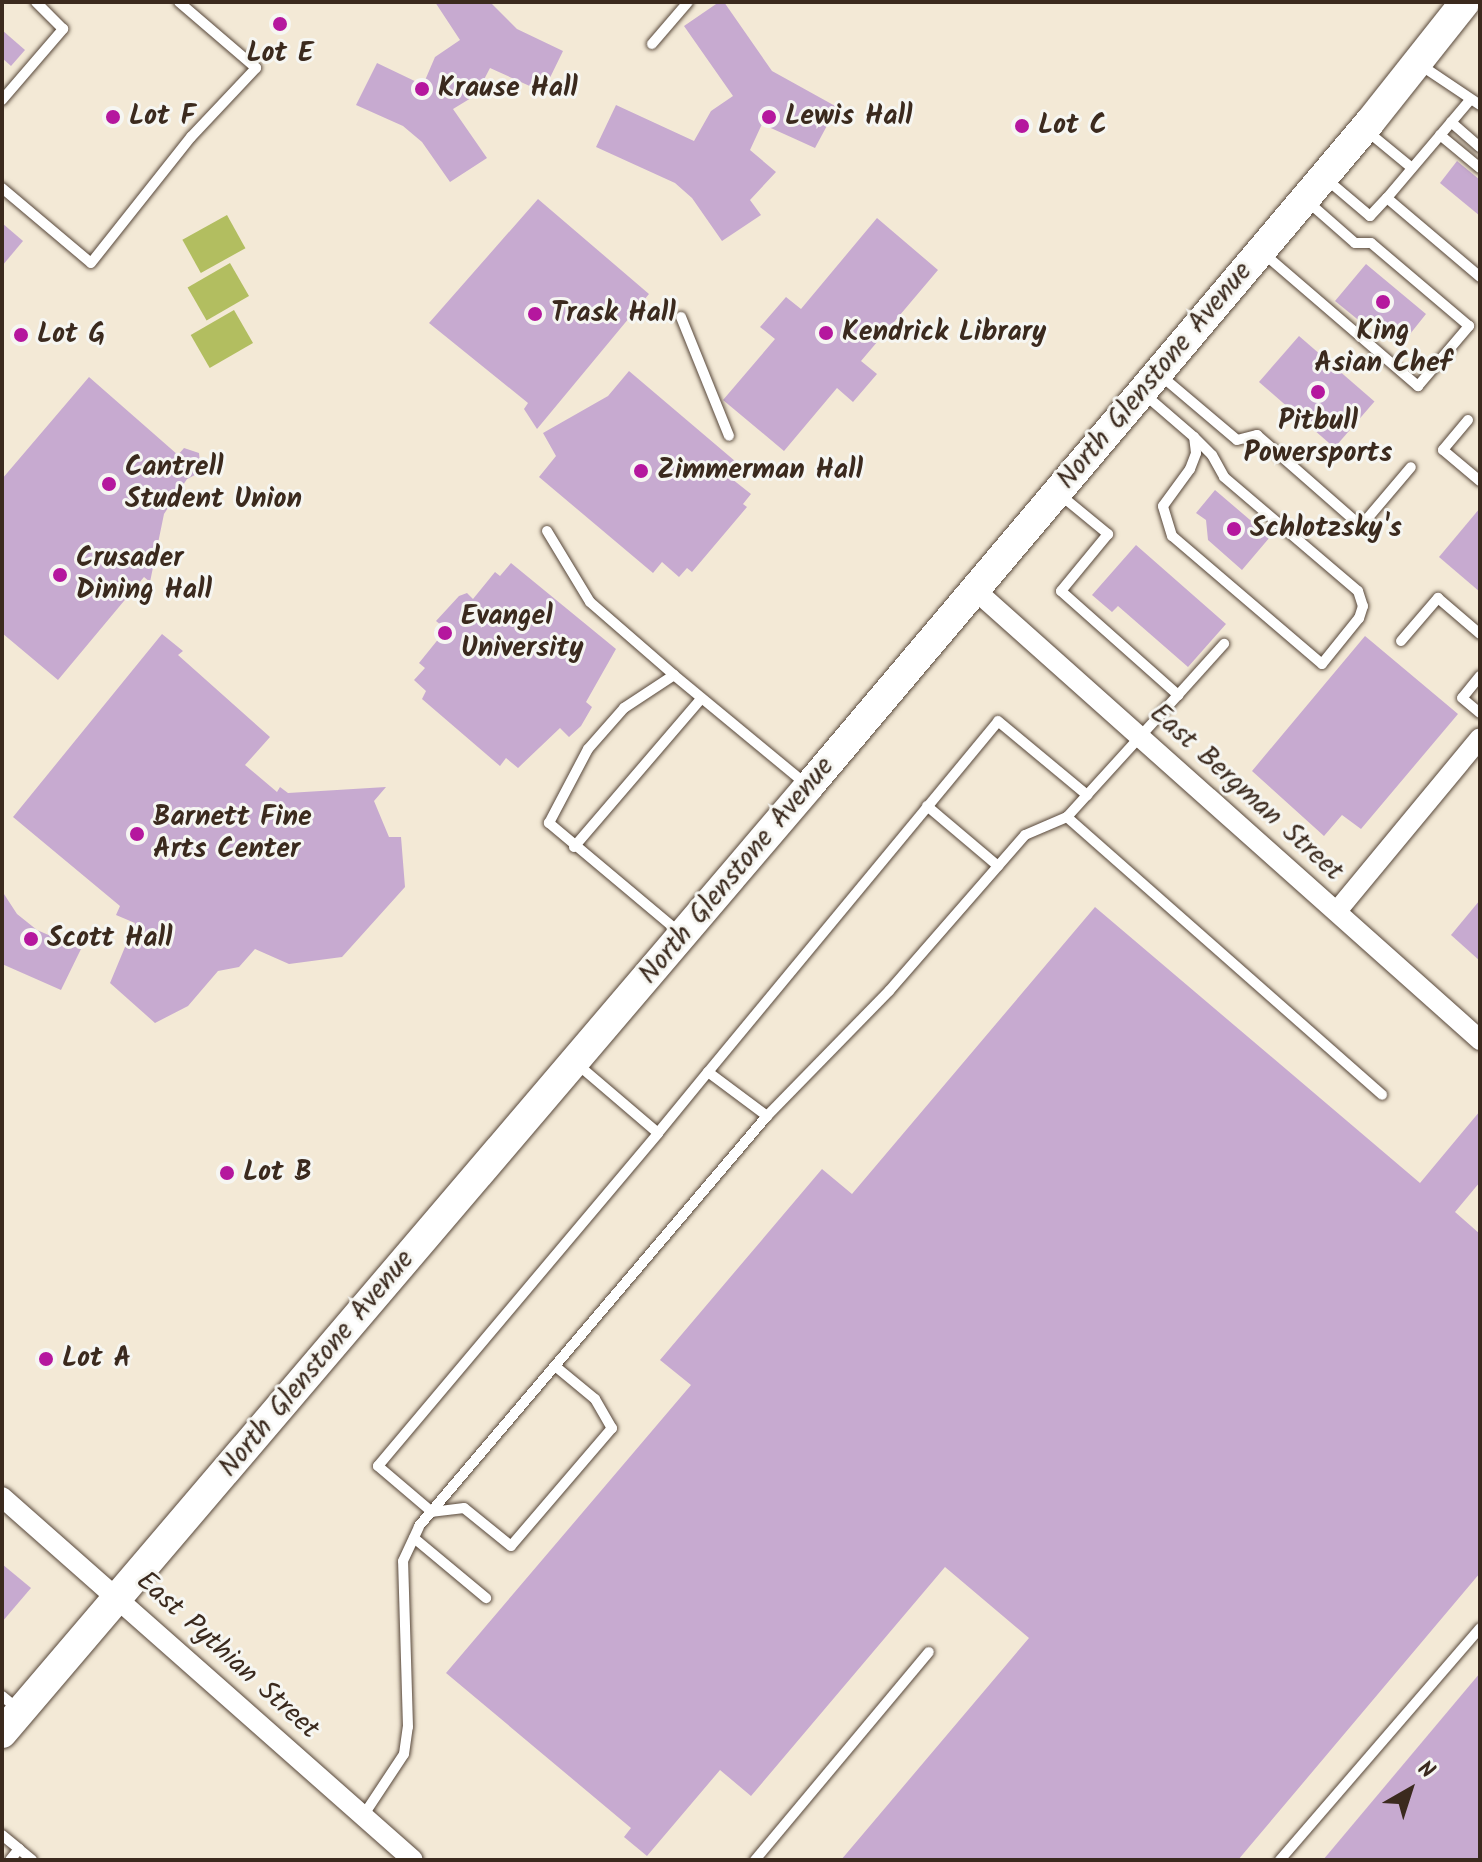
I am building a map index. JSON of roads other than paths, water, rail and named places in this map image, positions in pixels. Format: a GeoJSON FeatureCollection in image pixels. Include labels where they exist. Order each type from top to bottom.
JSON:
{"type":"FeatureCollection","features":[{"type":"Feature","properties":{"kind":"main road","name":"North Glenstone Avenue"},"geometry":{"type":"LineString","coordinates":[[8,1714],[119,1596],[683,935],[1364,128],[1465,2]]}},
{"type":"Feature","properties":{"kind":"street","name":"East Bergman Street"},"geometry":{"type":"LineString","coordinates":[[974,589],[1480,1040]]}},
{"type":"Feature","properties":{"kind":"street"},"geometry":{"type":"LineString","coordinates":[[1337,911],[1480,738]]}},
{"type":"Feature","properties":{"kind":"street","name":"East Pythian Street"},"geometry":{"type":"LineString","coordinates":[[2,1497],[119,1596],[413,1860]]}},
{"type":"Feature","properties":{"kind":"lane"},"geometry":{"type":"LineString","coordinates":[[2,100],[63,29],[36,2]]}},
{"type":"Feature","properties":{"kind":"lane"},"geometry":{"type":"LineString","coordinates":[[2,188],[91,263],[191,137],[256,68],[179,2]]}},
{"type":"Feature","properties":{"kind":"lane"},"geometry":{"type":"LineString","coordinates":[[652,44],[688,2]]}},
{"type":"Feature","properties":{"kind":"lane"},"geometry":{"type":"LineString","coordinates":[[1314,187],[1370,216],[1451,122],[1475,102],[1417,62]]}},
{"type":"Feature","properties":{"kind":"lane"},"geometry":{"type":"LineString","coordinates":[[1451,122],[1480,147]]}},
{"type":"Feature","properties":{"kind":"lane"},"geometry":{"type":"LineString","coordinates":[[1364,128],[1412,168]]}},
{"type":"Feature","properties":{"kind":"lane"},"geometry":{"type":"LineString","coordinates":[[1440,135],[1480,168]]}},
{"type":"Feature","properties":{"kind":"lane"},"geometry":{"type":"LineString","coordinates":[[1260,251],[1418,386],[1448,352],[1469,326],[1371,243],[1355,243],[1314,187]]}},
{"type":"Feature","properties":{"kind":"lane"},"geometry":{"type":"LineString","coordinates":[[1387,198],[1480,277]]}},
{"type":"Feature","properties":{"kind":"lane"},"geometry":{"type":"LineString","coordinates":[[681,317],[729,436]]}},
{"type":"Feature","properties":{"kind":"lane"},"geometry":{"type":"LineString","coordinates":[[1150,382],[1194,437],[1224,477],[1358,591],[1363,606],[1359,618],[1322,664],[1172,536],[1164,523],[1163,506],[1196,453],[1194,437]]}},
{"type":"Feature","properties":{"kind":"lane"},"geometry":{"type":"LineString","coordinates":[[1150,382],[1237,440],[1257,435],[1361,526],[1411,467]]}},
{"type":"Feature","properties":{"kind":"lane"},"geometry":{"type":"LineString","coordinates":[[1468,420],[1443,450],[1480,481]]}},
{"type":"Feature","properties":{"kind":"lane"},"geometry":{"type":"LineString","coordinates":[[1056,492],[1108,534],[1061,591],[1178,695]]}},
{"type":"Feature","properties":{"kind":"lane"},"geometry":{"type":"LineString","coordinates":[[547,531],[590,602],[700,700],[809,786]]}},
{"type":"Feature","properties":{"kind":"lane"},"geometry":{"type":"LineString","coordinates":[[1401,641],[1438,598],[1480,634]]}},
{"type":"Feature","properties":{"kind":"lane"},"geometry":{"type":"LineString","coordinates":[[363,1816],[404,1754],[408,1727],[401,1602],[403,1561],[432,1512],[767,1116],[889,991],[1025,835],[1067,817],[1224,644]]}},
{"type":"Feature","properties":{"kind":"lane"},"geometry":{"type":"LineString","coordinates":[[674,675],[624,708],[588,749],[549,823],[683,935]]}},
{"type":"Feature","properties":{"kind":"lane"},"geometry":{"type":"LineString","coordinates":[[1480,676],[1462,698],[1480,713]]}},
{"type":"Feature","properties":{"kind":"lane"},"geometry":{"type":"LineString","coordinates":[[574,847],[700,700]]}},
{"type":"Feature","properties":{"kind":"lane"},"geometry":{"type":"LineString","coordinates":[[555,1366],[595,1399],[612,1428],[511,1546],[464,1508],[432,1512],[378,1466],[998,721],[1087,795]]}},
{"type":"Feature","properties":{"kind":"lane"},"geometry":{"type":"LineString","coordinates":[[927,806],[998,866]]}},
{"type":"Feature","properties":{"kind":"lane"},"geometry":{"type":"LineString","coordinates":[[1067,817],[1382,1095]]}},
{"type":"Feature","properties":{"kind":"lane"},"geometry":{"type":"LineString","coordinates":[[574,1062],[658,1133]]}},
{"type":"Feature","properties":{"kind":"lane"},"geometry":{"type":"LineString","coordinates":[[708,1072],[767,1116]]}},
{"type":"Feature","properties":{"kind":"lane"},"geometry":{"type":"LineString","coordinates":[[414,1538],[486,1598]]}},
{"type":"Feature","properties":{"kind":"lane"},"geometry":{"type":"LineString","coordinates":[[1280,1860],[1480,1628]]}},
{"type":"Feature","properties":{"kind":"lane"},"geometry":{"type":"LineString","coordinates":[[755,1860],[929,1652]]}},
{"type":"Feature","properties":{"kind":"lane"},"geometry":{"type":"LineString","coordinates":[[2,1835],[32,1860]]}},
{"type":"Feature","properties":{"kind":"lane"},"geometry":{"type":"LineString","coordinates":[[10,1860],[19,1849]]}},
{"type":"Feature","properties":{"kind":"place","name":"Lot E"},"geometry":{"type":"Point","coordinates":[280,24]}},
{"type":"Feature","properties":{"kind":"place","name":"Krause Hall"},"geometry":{"type":"Point","coordinates":[422,89]}},
{"type":"Feature","properties":{"kind":"place","name":"Lot F"},"geometry":{"type":"Point","coordinates":[113,117]}},
{"type":"Feature","properties":{"kind":"place","name":"Lewis Hall"},"geometry":{"type":"Point","coordinates":[769,117]}},
{"type":"Feature","properties":{"kind":"place","name":"Lot C"},"geometry":{"type":"Point","coordinates":[1022,126]}},
{"type":"Feature","properties":{"kind":"place","name":"King Asian Chef"},"geometry":{"type":"Point","coordinates":[1383,302]}},
{"type":"Feature","properties":{"kind":"place","name":"Trask Hall"},"geometry":{"type":"Point","coordinates":[535,314]}},
{"type":"Feature","properties":{"kind":"place","name":"Kendrick Library"},"geometry":{"type":"Point","coordinates":[826,333]}},
{"type":"Feature","properties":{"kind":"place","name":"Lot G"},"geometry":{"type":"Point","coordinates":[21,335]}},
{"type":"Feature","properties":{"kind":"place","name":"Pitbull Powersports"},"geometry":{"type":"Point","coordinates":[1318,392]}},
{"type":"Feature","properties":{"kind":"place","name":"Zimmerman Hall"},"geometry":{"type":"Point","coordinates":[641,471]}},
{"type":"Feature","properties":{"kind":"place","name":"Cantrell Student Union"},"geometry":{"type":"Point","coordinates":[109,484]}},
{"type":"Feature","properties":{"kind":"place","name":"Schlotzsky's"},"geometry":{"type":"Point","coordinates":[1234,529]}},
{"type":"Feature","properties":{"kind":"place","name":"Crusader Dining Hall"},"geometry":{"type":"Point","coordinates":[60,575]}},
{"type":"Feature","properties":{"kind":"place","name":"Evangel University"},"geometry":{"type":"Point","coordinates":[445,633]}},
{"type":"Feature","properties":{"kind":"place","name":"Barnett Fine Arts Center"},"geometry":{"type":"Point","coordinates":[137,834]}},
{"type":"Feature","properties":{"kind":"place","name":"Scott Hall"},"geometry":{"type":"Point","coordinates":[31,939]}},
{"type":"Feature","properties":{"kind":"place","name":"Lot B"},"geometry":{"type":"Point","coordinates":[227,1173]}},
{"type":"Feature","properties":{"kind":"place","name":"Lot A"},"geometry":{"type":"Point","coordinates":[46,1359]}}]}
